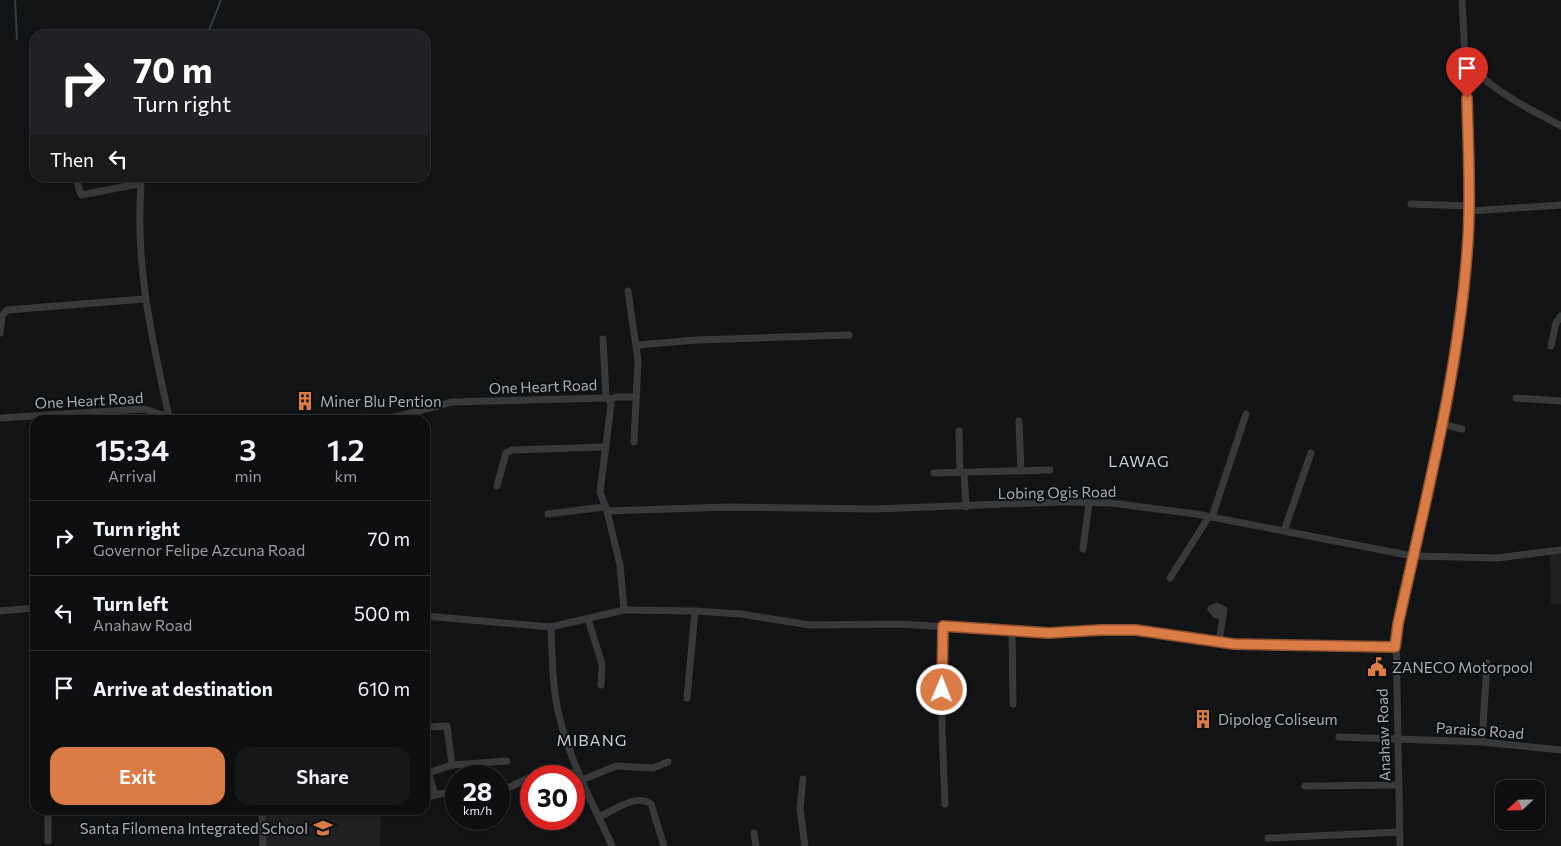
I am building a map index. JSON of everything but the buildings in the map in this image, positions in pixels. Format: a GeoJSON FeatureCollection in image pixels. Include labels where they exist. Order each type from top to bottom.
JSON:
{"type":"FeatureCollection","features":[{"type":"Feature","properties":{"kind":"street","name":"Anahaw Road"},"geometry":{"type":"LineString","coordinates":[[1400,846],[1395,647],[1441,424],[1466,268],[1470,209],[1466,60],[1462,0]]}},
{"type":"Feature","properties":{"kind":"street"},"geometry":{"type":"LineString","coordinates":[[1466,60],[1479,76],[1492,86],[1561,126]]}},
{"type":"Feature","properties":{"kind":"street"},"geometry":{"type":"LineString","coordinates":[[77,182],[81,196],[130,185],[138,184],[141,186],[138,232],[144,299],[169,415]]}},
{"type":"Feature","properties":{"kind":"street"},"geometry":{"type":"LineString","coordinates":[[1411,204],[1470,209],[1561,204]]}},
{"type":"Feature","properties":{"kind":"street"},"geometry":{"type":"LineString","coordinates":[[628,291],[637,345],[634,442]]}},
{"type":"Feature","properties":{"kind":"street"},"geometry":{"type":"LineString","coordinates":[[0,333],[2,316],[7,310],[144,299]]}},
{"type":"Feature","properties":{"kind":"street"},"geometry":{"type":"LineString","coordinates":[[1552,346],[1556,323],[1561,316]]}},
{"type":"Feature","properties":{"kind":"street"},"geometry":{"type":"LineString","coordinates":[[637,345],[696,340],[848,335]]}},
{"type":"Feature","properties":{"kind":"street"},"geometry":{"type":"LineString","coordinates":[[603,339],[608,399],[636,397]]}},
{"type":"Feature","properties":{"kind":"street"},"geometry":{"type":"LineString","coordinates":[[1516,398],[1561,401]]}},
{"type":"Feature","properties":{"kind":"street","name":"One Heart Road"},"geometry":{"type":"LineString","coordinates":[[403,415],[452,402],[608,399],[611,405],[600,492],[606,509],[622,577],[624,610]]}},
{"type":"Feature","properties":{"kind":"street","name":"One Heart Road"},"geometry":{"type":"LineString","coordinates":[[81,415],[144,409],[165,415]]}},
{"type":"Feature","properties":{"kind":"street"},"geometry":{"type":"LineString","coordinates":[[1170,578],[1210,518],[1246,414]]}},
{"type":"Feature","properties":{"kind":"street","name":"One Heart Road"},"geometry":{"type":"LineString","coordinates":[[0,418],[30,418]]}},
{"type":"Feature","properties":{"kind":"street"},"geometry":{"type":"LineString","coordinates":[[1019,421],[1021,471]]}},
{"type":"Feature","properties":{"kind":"street"},"geometry":{"type":"LineString","coordinates":[[1441,424],[1462,429]]}},
{"type":"Feature","properties":{"kind":"street"},"geometry":{"type":"LineString","coordinates":[[959,431],[966,507]]}},
{"type":"Feature","properties":{"kind":"street"},"geometry":{"type":"LineString","coordinates":[[497,486],[506,453],[512,450],[605,447]]}},
{"type":"Feature","properties":{"kind":"street"},"geometry":{"type":"LineString","coordinates":[[1284,531],[1311,453]]}},
{"type":"Feature","properties":{"kind":"street"},"geometry":{"type":"LineString","coordinates":[[934,473],[1050,470]]}},
{"type":"Feature","properties":{"kind":"street"},"geometry":{"type":"LineString","coordinates":[[1083,548],[1089,503]]}},
{"type":"Feature","properties":{"kind":"street","name":"Lobing Ogis Road"},"geometry":{"type":"LineString","coordinates":[[548,514],[606,509],[729,507],[874,509],[1089,503],[1159,509],[1413,556],[1497,558],[1561,550]]}},
{"type":"Feature","properties":{"kind":"street"},"geometry":{"type":"LineString","coordinates":[[0,611],[30,608]]}},
{"type":"Feature","properties":{"kind":"street"},"geometry":{"type":"LineString","coordinates":[[430,616],[551,627],[624,610],[695,611],[741,614],[810,625],[899,624],[1048,633],[1136,630],[1219,642],[1395,647]]}},
{"type":"Feature","properties":{"kind":"street"},"geometry":{"type":"LineString","coordinates":[[687,698],[695,611]]}},
{"type":"Feature","properties":{"kind":"street"},"geometry":{"type":"LineString","coordinates":[[1219,642],[1222,615]]}},
{"type":"Feature","properties":{"kind":"street"},"geometry":{"type":"LineString","coordinates":[[588,619],[602,664],[601,685]]}},
{"type":"Feature","properties":{"kind":"street"},"geometry":{"type":"LineString","coordinates":[[943,626],[942,727],[945,804]]}},
{"type":"Feature","properties":{"kind":"street"},"geometry":{"type":"LineString","coordinates":[[551,627],[556,700],[577,765]]}},
{"type":"Feature","properties":{"kind":"street"},"geometry":{"type":"LineString","coordinates":[[1012,631],[1013,704]]}},
{"type":"Feature","properties":{"kind":"street"},"geometry":{"type":"LineString","coordinates":[[1482,742],[1487,663]]}},
{"type":"Feature","properties":{"kind":"street"},"geometry":{"type":"LineString","coordinates":[[430,727],[447,726],[452,765],[508,761]]}},
{"type":"Feature","properties":{"kind":"street","name":"Paraiso Road"},"geometry":{"type":"LineString","coordinates":[[1339,737],[1482,742],[1561,750]]}},
{"type":"Feature","properties":{"kind":"street"},"geometry":{"type":"LineString","coordinates":[[585,775],[616,766],[653,768],[668,762]]}},
{"type":"Feature","properties":{"kind":"street"},"geometry":{"type":"LineString","coordinates":[[430,772],[445,767]]}},
{"type":"Feature","properties":{"kind":"street"},"geometry":{"type":"LineString","coordinates":[[803,779],[800,809],[805,846]]}},
{"type":"Feature","properties":{"kind":"street"},"geometry":{"type":"LineString","coordinates":[[430,781],[435,794]]}},
{"type":"Feature","properties":{"kind":"street"},"geometry":{"type":"LineString","coordinates":[[585,785],[612,846]]}},
{"type":"Feature","properties":{"kind":"street"},"geometry":{"type":"LineString","coordinates":[[1305,786],[1399,785]]}},
{"type":"Feature","properties":{"kind":"street"},"geometry":{"type":"LineString","coordinates":[[430,796],[445,793]]}},
{"type":"Feature","properties":{"kind":"street"},"geometry":{"type":"LineString","coordinates":[[599,818],[634,800],[648,801],[652,804],[664,846]]}},
{"type":"Feature","properties":{"kind":"street"},"geometry":{"type":"LineString","coordinates":[[48,815],[48,841]]}},
{"type":"Feature","properties":{"kind":"street"},"geometry":{"type":"LineString","coordinates":[[262,815],[263,846]]}},
{"type":"Feature","properties":{"kind":"street"},"geometry":{"type":"LineString","coordinates":[[1268,838],[1400,832]]}},
{"type":"Feature","properties":{"kind":"street"},"geometry":{"type":"LineString","coordinates":[[754,834],[756,846]]}},
{"type":"Feature","properties":{"kind":"shaded area"},"geometry":{"type":"Polygon","coordinates":[[[1561,553],[1561,604],[1551,604],[1550,555],[1561,553]]]}},
{"type":"Feature","properties":{"kind":"shaded area","name":"Santa Filomena Integrated School"},"geometry":{"type":"Polygon","coordinates":[[[264,815],[381,815],[380,846],[266,846],[264,815]]]}},
{"type":"Feature","properties":{"kind":"waterway"},"geometry":{"type":"LineString","coordinates":[[15,0],[17,39]]}},
{"type":"Feature","properties":{"kind":"waterway"},"geometry":{"type":"LineString","coordinates":[[209,30],[221,0]]}},
{"type":"Feature","properties":{"kind":"place","name":"Miner Blu Pention"},"geometry":{"type":"Point","coordinates":[305,401]}},
{"type":"Feature","properties":{"kind":"place","name":"ZANECO Motorpool"},"geometry":{"type":"Point","coordinates":[1377,667]}},
{"type":"Feature","properties":{"kind":"place","name":"Dipolog Coliseum"},"geometry":{"type":"Point","coordinates":[1203,719]}},
{"type":"Feature","properties":{"kind":"place","name":"Santa Filomena Integrated School"},"geometry":{"type":"Point","coordinates":[323,828]}},
{"type":"Feature","properties":{"kind":"district","name":"LAWAG"},"geometry":{"type":"Point","coordinates":[1139,460]}},
{"type":"Feature","properties":{"kind":"district","name":"MIBANG"},"geometry":{"type":"Point","coordinates":[592,739]}},
{"type":"Feature","properties":{"kind":"route"},"geometry":{"type":"LineString","coordinates":[[942,690],[943,626],[1048,633],[1136,630],[1234,644],[1395,647],[1398,624],[1445,406],[1466,268],[1470,211],[1467,98]]}}]}
